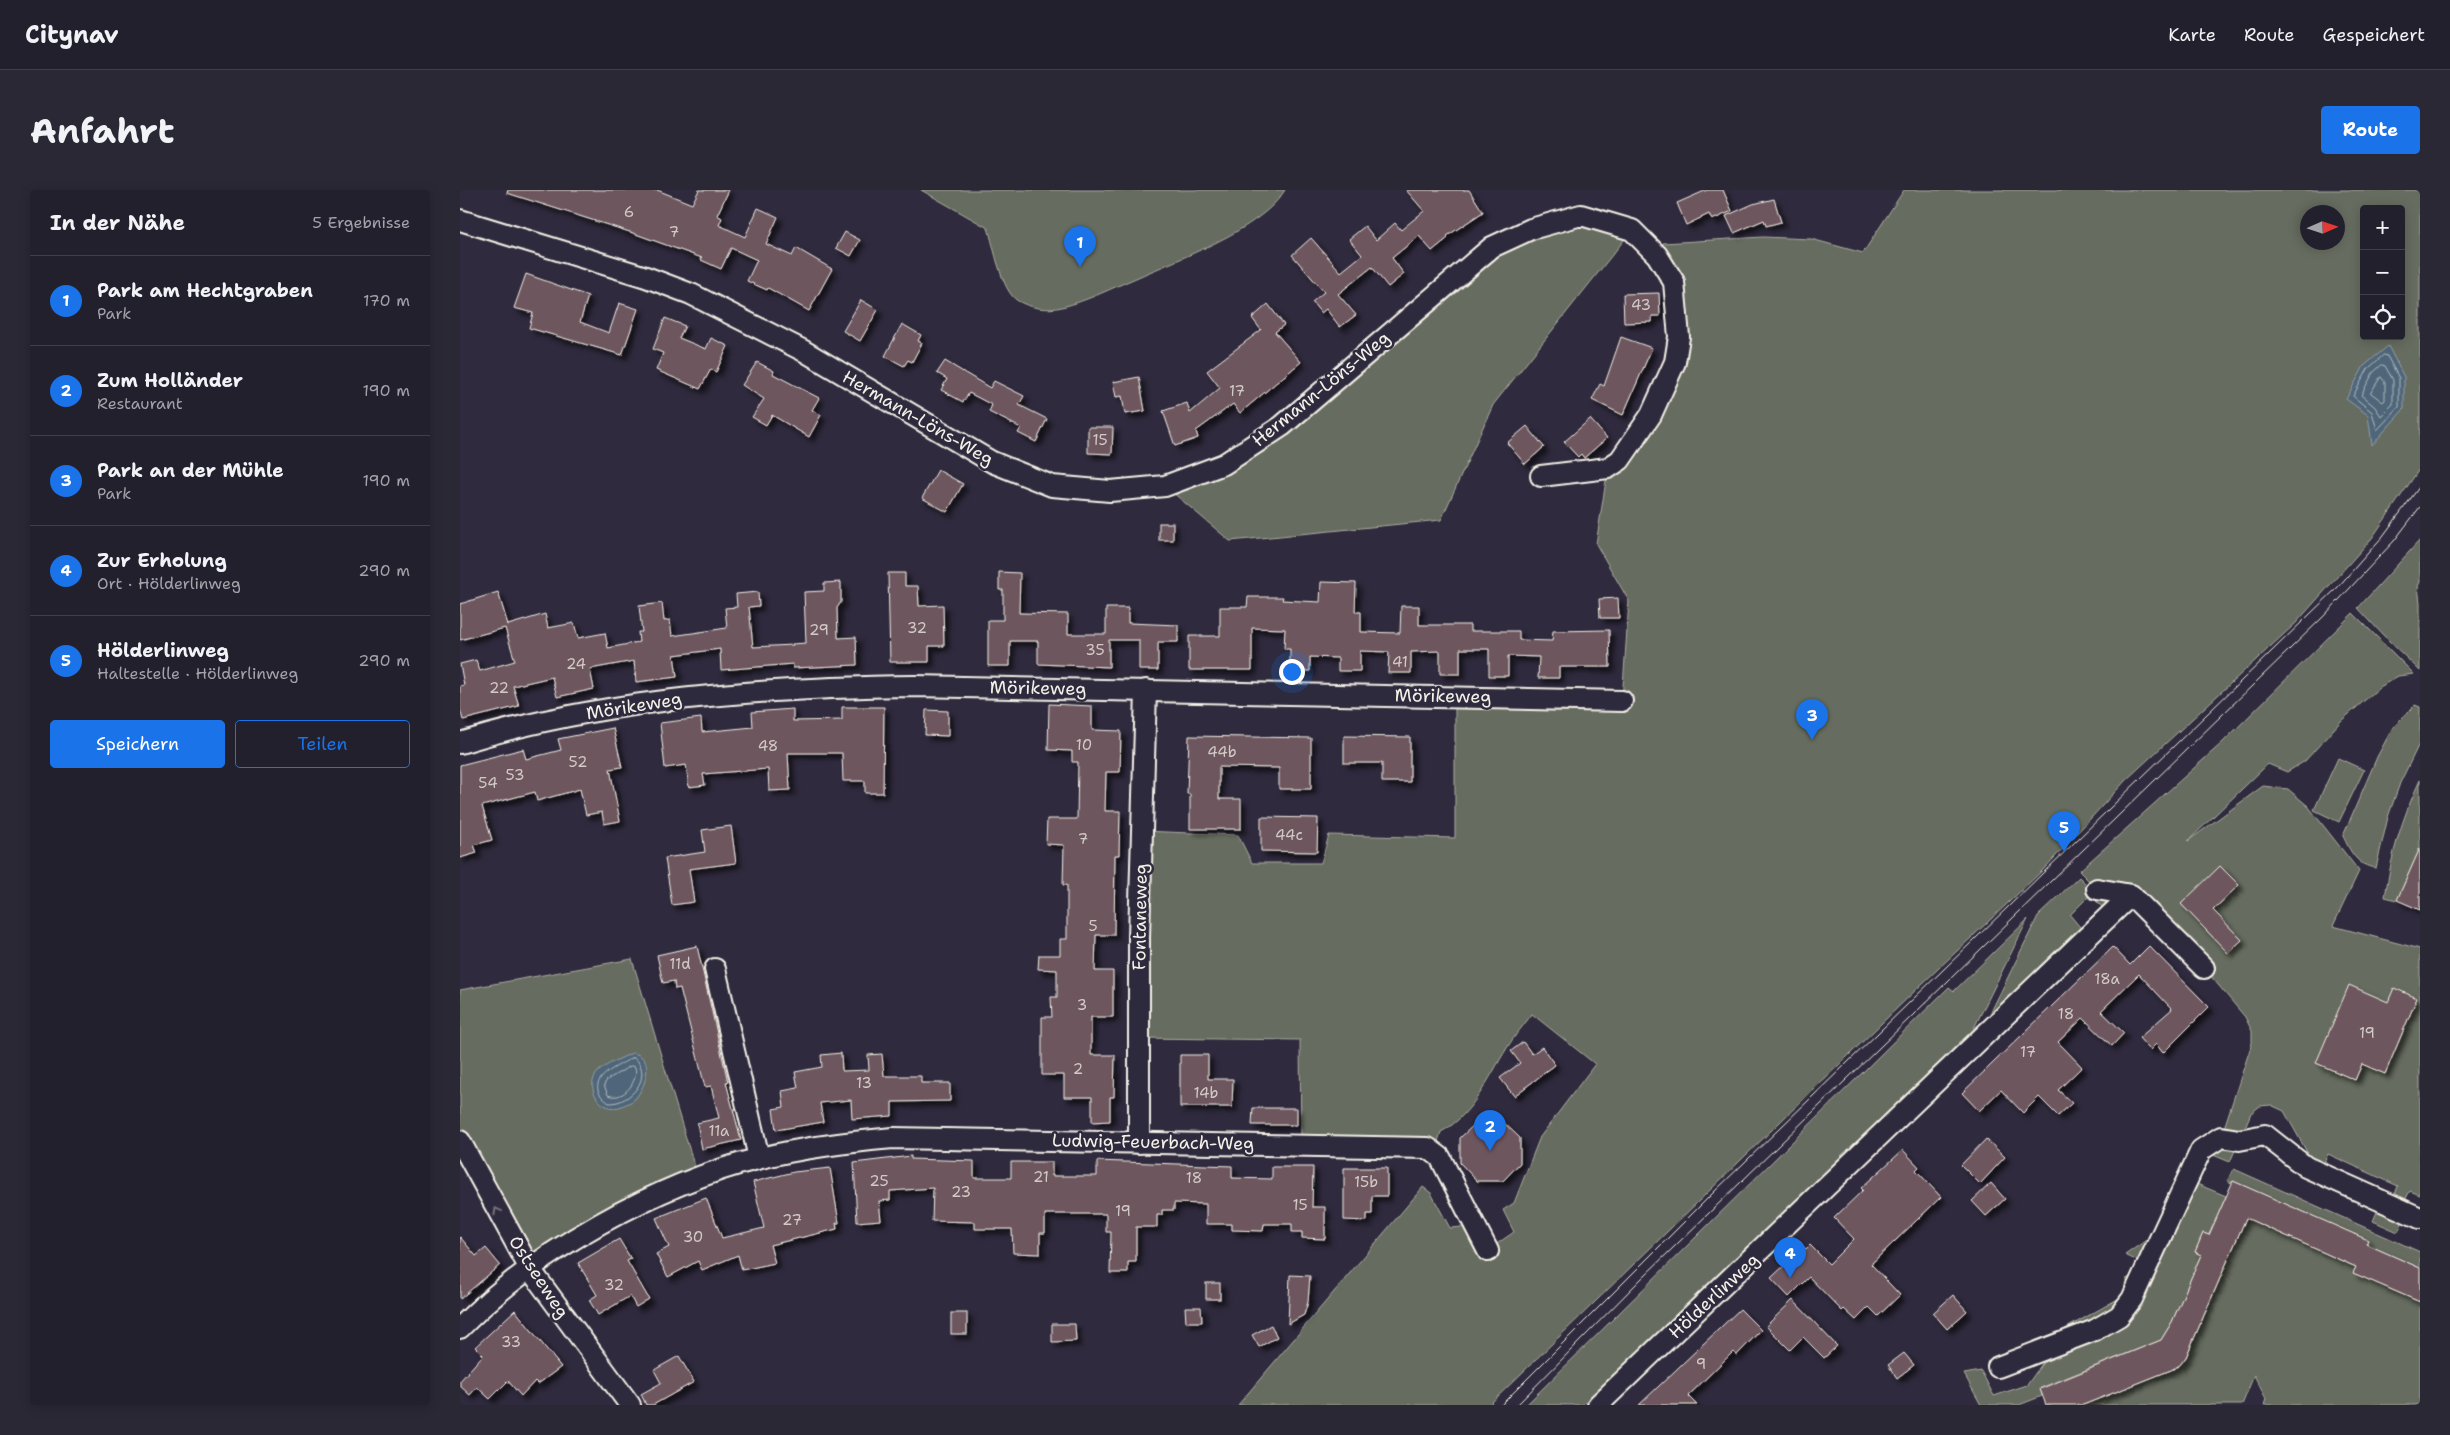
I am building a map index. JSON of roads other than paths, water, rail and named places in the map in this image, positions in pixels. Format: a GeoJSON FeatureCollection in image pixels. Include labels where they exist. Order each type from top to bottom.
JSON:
{"type":"FeatureCollection","features":[{"type":"Feature","properties":{"kind":"street","name":"Hermann-Löns-Weg"},"geometry":{"type":"LineString","coordinates":[[460,220],[646,277],[691,294],[804,351],[992,462],[1052,486],[1110,491],[1165,486],[1224,464],[1282,426],[1492,247],[1531,229],[1581,215],[1632,230],[1657,255],[1674,282],[1679,337],[1676,362],[1651,415],[1620,460],[1608,468],[1541,476]]}},
{"type":"Feature","properties":{"kind":"street","name":"Mörikeweg"},"geometry":{"type":"LineString","coordinates":[[460,743],[541,722],[653,702],[723,693],[817,687],[915,686],[1146,690],[1622,701]]}},
{"type":"Feature","properties":{"kind":"street","name":"Fontaneweg"},"geometry":{"type":"LineString","coordinates":[[1139,1143],[1139,937],[1146,690]]}},
{"type":"Feature","properties":{"kind":"street"},"geometry":{"type":"LineString","coordinates":[[2097,889],[2131,895],[2204,968]]}},
{"type":"Feature","properties":{"kind":"street","name":"Hölderlinweg"},"geometry":{"type":"LineString","coordinates":[[1598,1405],[1768,1245],[1979,1039],[2131,895]]}},
{"type":"Feature","properties":{"kind":"street"},"geometry":{"type":"LineString","coordinates":[[715,968],[759,1158]]}},
{"type":"Feature","properties":{"kind":"street"},"geometry":{"type":"LineString","coordinates":[[1998,1367],[2095,1330],[2118,1316],[2132,1299],[2201,1150],[2207,1144],[2221,1137],[2239,1140],[2265,1135],[2306,1166],[2420,1218]]}},
{"type":"Feature","properties":{"kind":"street","name":"Ludwig-Feuerbach-Weg"},"geometry":{"type":"LineString","coordinates":[[460,1328],[499,1292],[530,1269],[581,1236],[635,1206],[698,1178],[759,1158],[829,1144],[892,1138],[1428,1148],[1440,1157],[1488,1251]]}},
{"type":"Feature","properties":{"kind":"street","name":"Ostseeweg"},"geometry":{"type":"LineString","coordinates":[[460,1141],[530,1269],[630,1405]]}},
{"type":"Feature","properties":{"kind":"water"},"geometry":{"type":"Polygon","coordinates":[[[2388,346],[2404,377],[2404,409],[2372,445],[2368,415],[2346,399],[2364,366],[2388,346]]]}},
{"type":"Feature","properties":{"kind":"water"},"geometry":{"type":"Polygon","coordinates":[[[632,1053],[639,1055],[646,1065],[647,1072],[643,1087],[632,1101],[615,1108],[608,1107],[597,1098],[594,1092],[594,1078],[605,1066],[632,1053]]]}},
{"type":"Feature","properties":{"kind":"tram line"},"geometry":{"type":"LineString","coordinates":[[1501,1405],[1714,1192],[2338,587],[2383,536],[2420,486]]}},
{"type":"Feature","properties":{"kind":"tram line"},"geometry":{"type":"LineString","coordinates":[[1517,1405],[1641,1279],[2323,617],[2394,541],[2420,507]]}},
{"type":"Feature","properties":{"kind":"place","name":"Park am Hechtgraben"},"geometry":{"type":"Point","coordinates":[1080,267]}},
{"type":"Feature","properties":{"kind":"place","name":"Park an der Mühle"},"geometry":{"type":"Point","coordinates":[1812,740]}},
{"type":"Feature","properties":{"kind":"place","name":"Hölderlinweg"},"geometry":{"type":"Point","coordinates":[2064,852]}},
{"type":"Feature","properties":{"kind":"place","name":"Zum Holländer"},"geometry":{"type":"Point","coordinates":[1490,1151]}},
{"type":"Feature","properties":{"kind":"place","name":"Zur Erholung"},"geometry":{"type":"Point","coordinates":[1790,1278]}}]}
